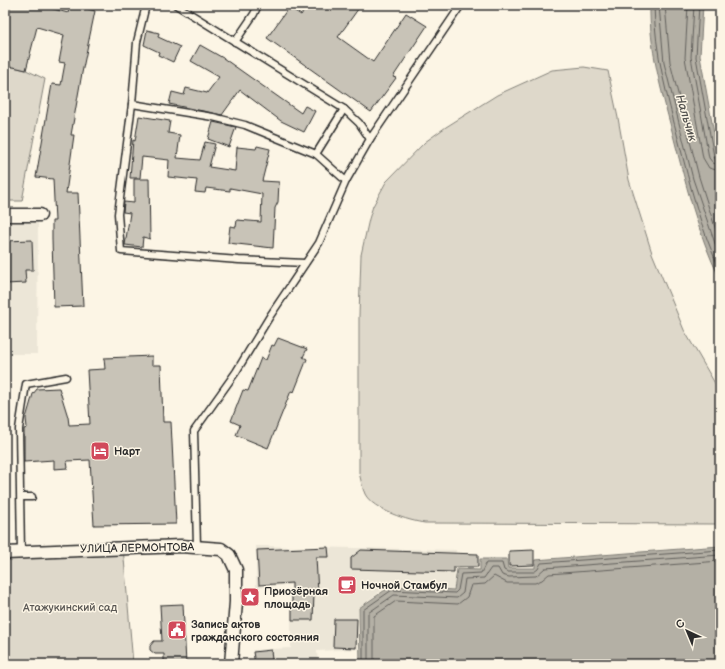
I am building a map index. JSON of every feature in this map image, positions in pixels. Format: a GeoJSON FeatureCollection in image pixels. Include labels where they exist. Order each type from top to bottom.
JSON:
{"type":"FeatureCollection","features":[{"type":"Feature","properties":{"kind":"street"},"geometry":{"type":"LineString","coordinates":[[5,215],[40,215]]}},
{"type":"Feature","properties":{"kind":"street","name":"УЛИЦА ЛЕРМОНТОВА"},"geometry":{"type":"LineString","coordinates":[[5,552],[123,547],[197,546],[221,549],[229,556],[236,570],[236,602],[230,664]]}},
{"type":"Feature","properties":{"kind":"lane"},"geometry":{"type":"LineString","coordinates":[[146,5],[138,42],[132,104],[118,214],[122,250],[239,260],[305,263]]}},
{"type":"Feature","properties":{"kind":"lane"},"geometry":{"type":"LineString","coordinates":[[176,5],[344,109],[359,123],[370,139]]}},
{"type":"Feature","properties":{"kind":"lane"},"geometry":{"type":"LineString","coordinates":[[234,42],[254,14],[258,5]]}},
{"type":"Feature","properties":{"kind":"lane"},"geometry":{"type":"LineString","coordinates":[[197,546],[194,431],[236,372],[319,243],[346,181],[370,139],[461,5]]}},
{"type":"Feature","properties":{"kind":"lane"},"geometry":{"type":"LineString","coordinates":[[132,104],[213,117],[245,125],[316,154],[346,181]]}},
{"type":"Feature","properties":{"kind":"lane"},"geometry":{"type":"LineString","coordinates":[[316,154],[344,109]]}},
{"type":"Feature","properties":{"kind":"lane"},"geometry":{"type":"LineString","coordinates":[[21,552],[19,429],[26,384],[66,377]]}},
{"type":"Feature","properties":{"kind":"lane"},"geometry":{"type":"LineString","coordinates":[[21,497],[32,497]]}},
{"type":"Feature","properties":{"kind":"shaded area"},"geometry":{"type":"Polygon","coordinates":[[[5,221],[38,221],[37,354],[5,354],[5,221]]]}},
{"type":"Feature","properties":{"kind":"shaded area"},"geometry":{"type":"Polygon","coordinates":[[[256,546],[456,550],[454,589],[389,585],[358,608],[358,649],[317,651],[318,664],[253,664],[253,650],[291,648],[291,585],[256,587],[256,546]]]}},
{"type":"Feature","properties":{"kind":"green space"},"geometry":{"type":"Polygon","coordinates":[[[5,65],[26,70],[45,79],[22,201],[5,201],[5,65]]]}},
{"type":"Feature","properties":{"kind":"green space"},"geometry":{"type":"Polygon","coordinates":[[[584,67],[608,71],[629,180],[652,253],[684,330],[720,392],[720,524],[425,523],[392,514],[383,510],[369,500],[364,492],[359,473],[359,316],[361,255],[373,206],[386,182],[425,142],[446,127],[497,95],[552,70],[584,67]]]}},
{"type":"Feature","properties":{"kind":"green space","name":"Атажукинский сад"},"geometry":{"type":"Polygon","coordinates":[[[123,547],[133,664],[5,664],[5,553],[123,547]]]}},
{"type":"Feature","properties":{"kind":"water","name":"Нальчик"},"geometry":{"type":"Polygon","coordinates":[[[650,5],[703,5],[700,56],[720,167],[720,279],[698,225],[692,206],[664,100],[656,68],[651,37],[650,5]]]}},
{"type":"Feature","properties":{"kind":"water"},"geometry":{"type":"Polygon","coordinates":[[[720,546],[720,664],[360,664],[359,608],[391,586],[454,590],[457,569],[480,570],[480,559],[507,559],[508,568],[535,568],[535,560],[720,546]]]}},
{"type":"Feature","properties":{"kind":"building"},"geometry":{"type":"Polygon","coordinates":[[[5,5],[39,5],[68,13],[70,5],[89,5],[88,9],[95,11],[71,135],[74,135],[66,193],[78,193],[83,306],[54,307],[52,221],[55,221],[53,179],[36,177],[52,84],[61,85],[65,63],[59,62],[64,35],[37,27],[26,70],[5,65],[5,5]]]}},
{"type":"Feature","properties":{"kind":"building"},"geometry":{"type":"Polygon","coordinates":[[[308,5],[361,5],[338,37],[373,62],[406,13],[427,26],[393,77],[396,78],[371,112],[267,38],[289,7],[301,15],[308,5]]]}},
{"type":"Feature","properties":{"kind":"building"},"geometry":{"type":"Polygon","coordinates":[[[147,30],[159,33],[158,37],[180,47],[173,62],[158,55],[159,52],[144,45],[147,30]]]}},
{"type":"Feature","properties":{"kind":"building"},"geometry":{"type":"Polygon","coordinates":[[[200,45],[223,58],[301,113],[305,106],[315,111],[304,132],[281,121],[240,90],[222,115],[169,104],[172,92],[184,95],[186,88],[207,93],[219,77],[191,61],[200,45]]]}},
{"type":"Feature","properties":{"kind":"building"},"geometry":{"type":"Polygon","coordinates":[[[139,116],[170,121],[168,133],[180,135],[177,158],[200,160],[205,142],[215,144],[209,167],[235,171],[237,147],[256,149],[257,146],[270,149],[262,181],[279,182],[278,202],[275,208],[273,248],[228,243],[230,226],[236,227],[237,220],[261,222],[262,194],[230,188],[230,191],[206,188],[205,193],[195,192],[197,180],[168,177],[169,160],[142,157],[140,178],[130,178],[133,140],[135,141],[139,116]]]}},
{"type":"Feature","properties":{"kind":"building"},"geometry":{"type":"Polygon","coordinates":[[[213,122],[236,127],[229,147],[208,139],[213,122]]]}},
{"type":"Feature","properties":{"kind":"building"},"geometry":{"type":"Polygon","coordinates":[[[134,179],[149,179],[150,239],[143,237],[142,247],[125,245],[130,213],[123,212],[124,202],[134,203],[134,179]]]}},
{"type":"Feature","properties":{"kind":"building"},"geometry":{"type":"Polygon","coordinates":[[[32,240],[33,270],[25,270],[26,283],[5,284],[5,241],[32,240]]]}},
{"type":"Feature","properties":{"kind":"building"},"geometry":{"type":"Polygon","coordinates":[[[278,338],[307,349],[303,357],[307,359],[294,392],[291,391],[268,448],[236,435],[240,425],[231,421],[243,390],[248,391],[261,358],[266,360],[272,345],[274,346],[278,338]]]}},
{"type":"Feature","properties":{"kind":"building"},"geometry":{"type":"Polygon","coordinates":[[[152,356],[152,365],[161,365],[163,422],[171,422],[176,524],[94,525],[90,460],[67,461],[68,468],[54,469],[54,460],[24,462],[24,429],[27,428],[26,418],[33,394],[37,389],[59,388],[69,425],[90,424],[87,370],[105,369],[104,358],[152,356]]]}},
{"type":"Feature","properties":{"kind":"building"},"geometry":{"type":"Polygon","coordinates":[[[328,547],[329,557],[316,557],[318,594],[314,594],[313,620],[292,620],[292,583],[259,585],[257,550],[328,547]]]}},
{"type":"Feature","properties":{"kind":"building"},"geometry":{"type":"Polygon","coordinates":[[[361,550],[478,554],[478,567],[454,567],[454,572],[351,569],[351,558],[361,550]]]}},
{"type":"Feature","properties":{"kind":"building"},"geometry":{"type":"Polygon","coordinates":[[[534,550],[534,565],[509,566],[509,551],[534,550]]]}},
{"type":"Feature","properties":{"kind":"building"},"geometry":{"type":"Polygon","coordinates":[[[183,604],[186,664],[164,664],[164,654],[155,654],[150,650],[150,646],[154,641],[162,641],[160,605],[183,604]]]}},
{"type":"Feature","properties":{"kind":"building"},"geometry":{"type":"Polygon","coordinates":[[[334,619],[357,619],[356,648],[333,647],[334,619]]]}},
{"type":"Feature","properties":{"kind":"building"},"geometry":{"type":"Polygon","coordinates":[[[271,650],[272,660],[266,661],[264,664],[255,664],[253,652],[271,650]]]}},
{"type":"Feature","properties":{"kind":"place","name":"Нарт"},"geometry":{"type":"Point","coordinates":[100,451]}},
{"type":"Feature","properties":{"kind":"place","name":"Ночной Стамбул"},"geometry":{"type":"Point","coordinates":[347,585]}},
{"type":"Feature","properties":{"kind":"place","name":"Приозёрная площадь"},"geometry":{"type":"Point","coordinates":[250,597]}},
{"type":"Feature","properties":{"kind":"place","name":"Запись актов гражданского состояния"},"geometry":{"type":"Point","coordinates":[177,630]}}]}
